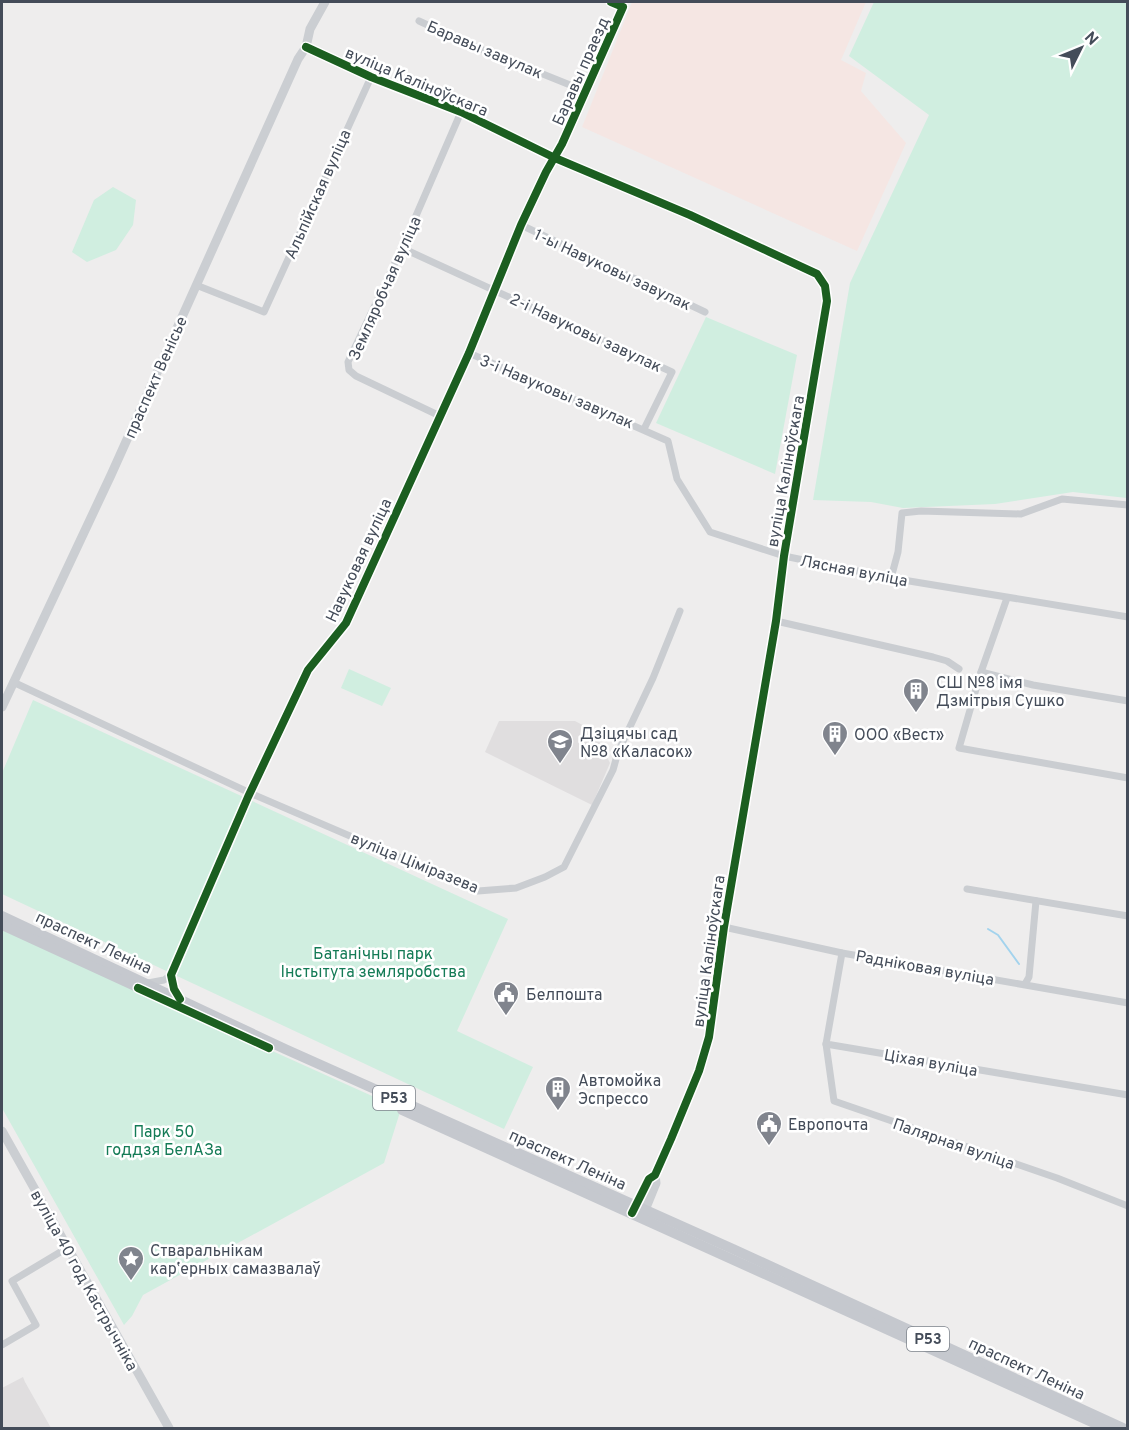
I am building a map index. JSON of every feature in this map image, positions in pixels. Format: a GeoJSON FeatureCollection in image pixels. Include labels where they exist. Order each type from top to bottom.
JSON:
{"type":"FeatureCollection","features":[{"type":"Feature","properties":{"kind":"main road","name":"праспект Леніна"},"geometry":{"type":"LineString","coordinates":[[2,916],[1105,1428]]}},
{"type":"Feature","properties":{"kind":"main road","name":"праспект Леніна"},"geometry":{"type":"LineString","coordinates":[[2,925],[458,1136],[639,1212],[1123,1428]]}},
{"type":"Feature","properties":{"kind":"street","name":"праспект Венісье"},"geometry":{"type":"LineString","coordinates":[[2,707],[115,466],[298,59],[306,46],[310,29],[325,2]]}},
{"type":"Feature","properties":{"kind":"street","name":"Баравы праезд"},"geometry":{"type":"LineString","coordinates":[[555,158],[623,7],[611,2]]}},
{"type":"Feature","properties":{"kind":"street","name":"Баравы завулак"},"geometry":{"type":"LineString","coordinates":[[419,21],[473,46],[585,91]]}},
{"type":"Feature","properties":{"kind":"street","name":"вуліца Каліноўскага"},"geometry":{"type":"LineString","coordinates":[[306,46],[371,77],[461,112],[555,158],[690,215],[817,273],[825,286],[827,301],[724,927],[709,1037],[704,1057],[655,1175],[649,1179],[639,1212]]}},
{"type":"Feature","properties":{"kind":"street","name":"Альпійская вуліца"},"geometry":{"type":"LineString","coordinates":[[196,285],[264,312],[371,77]]}},
{"type":"Feature","properties":{"kind":"street","name":"Земляробчая вуліца"},"geometry":{"type":"LineString","coordinates":[[440,416],[356,376],[349,370],[348,362],[402,248],[461,112]]}},
{"type":"Feature","properties":{"kind":"street","name":"Навуковая вуліца"},"geometry":{"type":"LineString","coordinates":[[171,975],[250,793],[308,670],[346,623],[469,353],[521,225],[555,158]]}},
{"type":"Feature","properties":{"kind":"street","name":"1-ы Навуковы завулак"},"geometry":{"type":"LineString","coordinates":[[521,225],[705,312]]}},
{"type":"Feature","properties":{"kind":"street","name":"2-і Навуковы завулак"},"geometry":{"type":"LineString","coordinates":[[402,248],[672,372],[644,429]]}},
{"type":"Feature","properties":{"kind":"street","name":"3-і Навуковы завулак"},"geometry":{"type":"LineString","coordinates":[[469,353],[644,429]]}},
{"type":"Feature","properties":{"kind":"street","name":"Лясная вуліца"},"geometry":{"type":"LineString","coordinates":[[644,429],[668,441],[676,479],[710,532],[784,556],[891,578],[1128,617]]}},
{"type":"Feature","properties":{"kind":"street"},"geometry":{"type":"LineString","coordinates":[[891,578],[898,552],[903,513],[921,511],[1021,514],[1062,499],[1128,505]]}},
{"type":"Feature","properties":{"kind":"street"},"geometry":{"type":"LineString","coordinates":[[1006,597],[959,748],[1128,778]]}},
{"type":"Feature","properties":{"kind":"street","name":"вуліца Ціміразева"},"geometry":{"type":"LineString","coordinates":[[13,682],[250,793],[478,891],[516,888],[564,867],[613,770],[618,752],[653,678],[680,611]]}},
{"type":"Feature","properties":{"kind":"street"},"geometry":{"type":"LineString","coordinates":[[776,621],[933,657],[947,661],[959,669]]}},
{"type":"Feature","properties":{"kind":"street"},"geometry":{"type":"LineString","coordinates":[[981,672],[1033,685],[1128,701]]}},
{"type":"Feature","properties":{"kind":"street"},"geometry":{"type":"LineString","coordinates":[[967,889],[1128,916]]}},
{"type":"Feature","properties":{"kind":"street"},"geometry":{"type":"LineString","coordinates":[[1025,984],[1029,976],[1036,901]]}},
{"type":"Feature","properties":{"kind":"street","name":"Радніковая вуліца"},"geometry":{"type":"LineString","coordinates":[[724,927],[842,953],[1128,1003]]}},
{"type":"Feature","properties":{"kind":"street"},"geometry":{"type":"LineString","coordinates":[[826,1044],[842,953]]}},
{"type":"Feature","properties":{"kind":"street"},"geometry":{"type":"LineString","coordinates":[[146,983],[157,982],[171,975],[174,990],[180,999]]}},
{"type":"Feature","properties":{"kind":"street","name":"Ціхая вуліца"},"geometry":{"type":"LineString","coordinates":[[826,1044],[1128,1095]]}},
{"type":"Feature","properties":{"kind":"street","name":"Палярная вуліца"},"geometry":{"type":"LineString","coordinates":[[826,1044],[834,1101],[1057,1178],[1128,1206]]}},
{"type":"Feature","properties":{"kind":"street","name":"вуліца 40 год Кастрычніка"},"geometry":{"type":"LineString","coordinates":[[2,1131],[169,1428]]}},
{"type":"Feature","properties":{"kind":"street"},"geometry":{"type":"LineString","coordinates":[[2,1345],[36,1325],[12,1281],[68,1248]]}},
{"type":"Feature","properties":{"kind":"shaded area"},"geometry":{"type":"Polygon","coordinates":[[[632,2],[866,2],[841,60],[866,73],[861,91],[906,143],[857,251],[582,127],[632,2]]]}},
{"type":"Feature","properties":{"kind":"shaded area","name":"Дзіцячы сад №8 «Каласок»"},"geometry":{"type":"Polygon","coordinates":[[[499,721],[575,721],[594,731],[610,763],[592,805],[485,752],[499,721]]]}},
{"type":"Feature","properties":{"kind":"shaded area"},"geometry":{"type":"Polygon","coordinates":[[[23,1377],[51,1428],[2,1428],[2,1388],[23,1377]]]}},
{"type":"Feature","properties":{"kind":"green space"},"geometry":{"type":"Polygon","coordinates":[[[874,2],[1127,2],[1127,498],[1073,492],[995,504],[903,508],[871,502],[813,500],[850,283],[929,115],[849,56],[874,2]]]}},
{"type":"Feature","properties":{"kind":"green space"},"geometry":{"type":"Polygon","coordinates":[[[113,187],[136,200],[133,225],[116,250],[87,262],[72,252],[94,200],[113,187]]]}},
{"type":"Feature","properties":{"kind":"green space"},"geometry":{"type":"Polygon","coordinates":[[[706,317],[797,355],[775,474],[656,423],[706,317]]]}},
{"type":"Feature","properties":{"kind":"green space"},"geometry":{"type":"Polygon","coordinates":[[[349,669],[391,688],[382,706],[341,688],[349,669]]]}},
{"type":"Feature","properties":{"kind":"green space","name":"Батанічны парк Інстытута земляробства"},"geometry":{"type":"Polygon","coordinates":[[[33,700],[508,919],[457,1031],[533,1067],[504,1129],[2,894],[2,773],[33,700]]]}},
{"type":"Feature","properties":{"kind":"green space","name":"Парк 50 годдзя БелАЗа"},"geometry":{"type":"Polygon","coordinates":[[[2,929],[401,1109],[384,1163],[143,1295],[132,1316],[124,1325],[2,1108],[2,929]]]}},
{"type":"Feature","properties":{"kind":"waterway"},"geometry":{"type":"LineString","coordinates":[[988,929],[998,935],[1019,964]]}},
{"type":"Feature","properties":{"kind":"cycle path"},"geometry":{"type":"LineString","coordinates":[[180,999],[174,989],[171,975],[248,797],[308,670],[346,623],[469,353],[521,225],[562,144],[623,7],[611,2]]}},
{"type":"Feature","properties":{"kind":"cycle path"},"geometry":{"type":"LineString","coordinates":[[306,47],[371,77],[461,112],[555,158],[690,215],[817,274],[825,286],[827,301],[724,927],[709,1037],[699,1071],[671,1139],[655,1175],[649,1179],[632,1213]]}},
{"type":"Feature","properties":{"kind":"cycle path"},"geometry":{"type":"LineString","coordinates":[[138,988],[269,1048]]}},
{"type":"Feature","properties":{"kind":"place","name":"СШ №8 імя Дзмітрыя Сушко"},"geometry":{"type":"Point","coordinates":[916,714]}},
{"type":"Feature","properties":{"kind":"place","name":"ООО «Вест»"},"geometry":{"type":"Point","coordinates":[835,757]}},
{"type":"Feature","properties":{"kind":"place","name":"Дзіцячы сад №8 «Каласок»"},"geometry":{"type":"Point","coordinates":[560,765]}},
{"type":"Feature","properties":{"kind":"place","name":"Белпошта"},"geometry":{"type":"Point","coordinates":[506,1017]}},
{"type":"Feature","properties":{"kind":"place","name":"Автомойка Эспрессо"},"geometry":{"type":"Point","coordinates":[558,1112]}},
{"type":"Feature","properties":{"kind":"place","name":"Европочта"},"geometry":{"type":"Point","coordinates":[769,1147]}},
{"type":"Feature","properties":{"kind":"place","name":"Стваральнікам карʼерных самазвалаў"},"geometry":{"type":"Point","coordinates":[131,1282]}}]}
